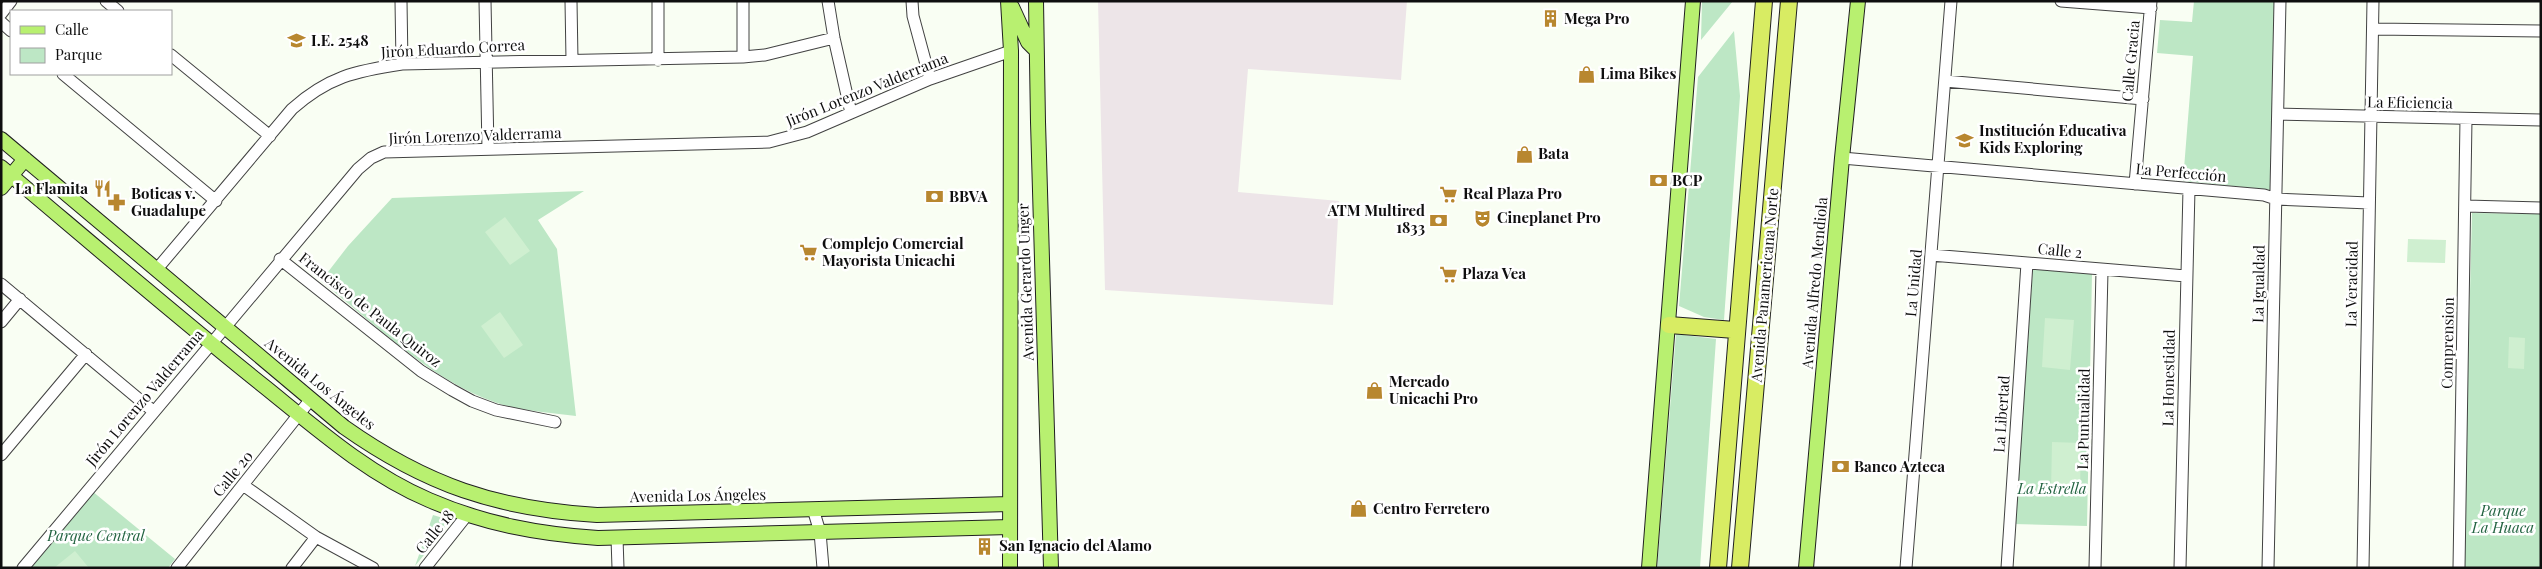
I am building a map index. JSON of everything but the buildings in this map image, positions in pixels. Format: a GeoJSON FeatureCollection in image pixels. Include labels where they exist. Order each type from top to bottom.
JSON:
{"type":"FeatureCollection","features":[{"type":"Feature","properties":{"kind":"highway","name":"Avenida Panamericana Norte"},"geometry":{"type":"LineString","coordinates":[[1718,568],[1735,330],[1764,1]]}},
{"type":"Feature","properties":{"kind":"highway","name":"Avenida Panamericana Norte"},"geometry":{"type":"LineString","coordinates":[[1740,568],[1789,1]]}},
{"type":"Feature","properties":{"kind":"highway"},"geometry":{"type":"LineString","coordinates":[[1669,325],[1735,330]]}},
{"type":"Feature","properties":{"kind":"main road","name":"Avenida Gerardo Unger"},"geometry":{"type":"LineString","coordinates":[[1009,1],[1028,42],[1036,50],[1052,568]]}},
{"type":"Feature","properties":{"kind":"main road","name":"Avenida Gerardo Unger"},"geometry":{"type":"LineString","coordinates":[[1009,1],[1011,50],[1010,568]]}},
{"type":"Feature","properties":{"kind":"main road"},"geometry":{"type":"LineString","coordinates":[[1036,1],[1036,50]]}},
{"type":"Feature","properties":{"kind":"main road"},"geometry":{"type":"LineString","coordinates":[[1649,568],[1693,1]]}},
{"type":"Feature","properties":{"kind":"main road","name":"Avenida Alfredo Mendiola"},"geometry":{"type":"LineString","coordinates":[[1806,568],[1842,158],[1858,1]]}},
{"type":"Feature","properties":{"kind":"main road","name":"Avenida Los Ángeles"},"geometry":{"type":"LineString","coordinates":[[3,144],[25,159],[344,427],[386,456],[440,482],[500,503],[559,513],[597,515],[1010,504]]}},
{"type":"Feature","properties":{"kind":"main road"},"geometry":{"type":"LineString","coordinates":[[1,188],[6,171],[25,159]]}},
{"type":"Feature","properties":{"kind":"main road"},"geometry":{"type":"LineString","coordinates":[[6,171],[210,343],[354,457],[391,482],[428,500],[468,515],[531,531],[598,538],[1010,527]]}},
{"type":"Feature","properties":{"kind":"main road"},"geometry":{"type":"LineString","coordinates":[[929,506],[929,529]]}},
{"type":"Feature","properties":{"kind":"main road"},"geometry":{"type":"LineString","coordinates":[[597,515],[598,538]]}},
{"type":"Feature","properties":{"kind":"street"},"geometry":{"type":"LineString","coordinates":[[1,14],[11,1]]}},
{"type":"Feature","properties":{"kind":"street"},"geometry":{"type":"LineString","coordinates":[[106,1],[117,10]]}},
{"type":"Feature","properties":{"kind":"street"},"geometry":{"type":"LineString","coordinates":[[401,1],[402,64]]}},
{"type":"Feature","properties":{"kind":"street"},"geometry":{"type":"LineString","coordinates":[[485,1],[488,149]]}},
{"type":"Feature","properties":{"kind":"street"},"geometry":{"type":"LineString","coordinates":[[571,1],[572,60]]}},
{"type":"Feature","properties":{"kind":"street"},"geometry":{"type":"LineString","coordinates":[[658,1],[658,60]]}},
{"type":"Feature","properties":{"kind":"street"},"geometry":{"type":"LineString","coordinates":[[743,1],[743,57]]}},
{"type":"Feature","properties":{"kind":"street"},"geometry":{"type":"LineString","coordinates":[[828,1],[834,38],[851,113]]}},
{"type":"Feature","properties":{"kind":"street"},"geometry":{"type":"LineString","coordinates":[[912,1],[913,16],[930,79]]}},
{"type":"Feature","properties":{"kind":"street","name":"La Unidad"},"geometry":{"type":"LineString","coordinates":[[1906,568],[1951,1]]}},
{"type":"Feature","properties":{"kind":"street"},"geometry":{"type":"LineString","coordinates":[[2061,1],[2151,5]]}},
{"type":"Feature","properties":{"kind":"street","name":"La Igualdad"},"geometry":{"type":"LineString","coordinates":[[2268,568],[2280,1]]}},
{"type":"Feature","properties":{"kind":"street","name":"La Veracidad"},"geometry":{"type":"LineString","coordinates":[[2363,568],[2373,1]]}},
{"type":"Feature","properties":{"kind":"street","name":"Calle Gracia"},"geometry":{"type":"LineString","coordinates":[[2135,184],[2151,5]]}},
{"type":"Feature","properties":{"kind":"street"},"geometry":{"type":"LineString","coordinates":[[2373,28],[2541,31]]}},
{"type":"Feature","properties":{"kind":"street","name":"Jirón Eduardo Correa"},"geometry":{"type":"LineString","coordinates":[[157,269],[292,110],[309,94],[326,83],[362,70],[402,64],[658,60],[765,56],[834,38]]}},
{"type":"Feature","properties":{"kind":"street","name":"Jirón Lorenzo Valderrama"},"geometry":{"type":"LineString","coordinates":[[23,568],[280,259],[358,169],[371,158],[384,152],[754,144],[807,132],[930,79],[1011,50]]}},
{"type":"Feature","properties":{"kind":"street"},"geometry":{"type":"LineString","coordinates":[[172,56],[270,136]]}},
{"type":"Feature","properties":{"kind":"street"},"geometry":{"type":"LineString","coordinates":[[64,75],[216,201]]}},
{"type":"Feature","properties":{"kind":"street"},"geometry":{"type":"LineString","coordinates":[[1944,81],[2143,98]]}},
{"type":"Feature","properties":{"kind":"street","name":"La Eficiencia"},"geometry":{"type":"LineString","coordinates":[[2278,114],[2541,120]]}},
{"type":"Feature","properties":{"kind":"street","name":"Comprension"},"geometry":{"type":"LineString","coordinates":[[2459,568],[2466,119]]}},
{"type":"Feature","properties":{"kind":"street","name":"La Perfección"},"geometry":{"type":"LineString","coordinates":[[1842,158],[1938,168],[2264,195],[2276,199],[2368,203]]}},
{"type":"Feature","properties":{"kind":"street","name":"La Honestidad"},"geometry":{"type":"LineString","coordinates":[[2180,568],[2189,189]]}},
{"type":"Feature","properties":{"kind":"street"},"geometry":{"type":"LineString","coordinates":[[2466,206],[2541,208]]}},
{"type":"Feature","properties":{"kind":"street","name":"Calle 2"},"geometry":{"type":"LineString","coordinates":[[1931,255],[2102,271],[2186,276]]}},
{"type":"Feature","properties":{"kind":"street","name":"Francisco de Paula Quiroz"},"geometry":{"type":"LineString","coordinates":[[280,259],[421,371],[452,390],[472,401],[496,410],[555,422]]}},
{"type":"Feature","properties":{"kind":"street","name":"La Libertad"},"geometry":{"type":"LineString","coordinates":[[2008,568],[2027,263]]}},
{"type":"Feature","properties":{"kind":"street","name":"La Puntualidad"},"geometry":{"type":"LineString","coordinates":[[2095,568],[2102,271]]}},
{"type":"Feature","properties":{"kind":"street"},"geometry":{"type":"LineString","coordinates":[[1,284],[154,411]]}},
{"type":"Feature","properties":{"kind":"street"},"geometry":{"type":"LineString","coordinates":[[1,322],[20,299]]}},
{"type":"Feature","properties":{"kind":"street"},"geometry":{"type":"LineString","coordinates":[[1,455],[86,354]]}},
{"type":"Feature","properties":{"kind":"street","name":"Calle 20"},"geometry":{"type":"LineString","coordinates":[[177,568],[312,399]]}},
{"type":"Feature","properties":{"kind":"street"},"geometry":{"type":"LineString","coordinates":[[243,485],[316,537],[373,568]]}},
{"type":"Feature","properties":{"kind":"street"},"geometry":{"type":"LineString","coordinates":[[813,509],[820,532],[823,568]]}},
{"type":"Feature","properties":{"kind":"street","name":"Calle 18"},"geometry":{"type":"LineString","coordinates":[[425,568],[468,515]]}},
{"type":"Feature","properties":{"kind":"street"},"geometry":{"type":"LineString","coordinates":[[292,568],[316,537]]}},
{"type":"Feature","properties":{"kind":"street"},"geometry":{"type":"LineString","coordinates":[[617,538],[618,568]]}},
{"type":"Feature","properties":{"kind":"shaded area"},"geometry":{"type":"Polygon","coordinates":[[[1098,1],[1407,1],[1401,80],[1248,69],[1238,192],[1339,201],[1333,305],[1105,290],[1098,1]]]}},
{"type":"Feature","properties":{"kind":"green space"},"geometry":{"type":"Polygon","coordinates":[[[1702,1],[1733,1],[1701,40],[1702,1]]]}},
{"type":"Feature","properties":{"kind":"green space"},"geometry":{"type":"Polygon","coordinates":[[[2194,1],[2274,1],[2272,190],[2183,181],[2193,56],[2157,53],[2160,20],[2192,22],[2194,1]]]}},
{"type":"Feature","properties":{"kind":"green space"},"geometry":{"type":"Polygon","coordinates":[[[1734,31],[1740,96],[1724,320],[1704,317],[1679,306],[1698,77],[1734,31]]]}},
{"type":"Feature","properties":{"kind":"green space"},"geometry":{"type":"Polygon","coordinates":[[[584,191],[538,220],[557,249],[576,416],[516,408],[472,393],[426,366],[404,350],[321,281],[348,246],[392,198],[584,191]]]}},
{"type":"Feature","properties":{"kind":"green space","name":"Parque La Huaca"},"geometry":{"type":"Polygon","coordinates":[[[2472,213],[2541,214],[2541,568],[2463,568],[2472,213]]]}},
{"type":"Feature","properties":{"kind":"green space"},"geometry":{"type":"Polygon","coordinates":[[[505,217],[530,251],[510,265],[485,232],[505,217]]]}},
{"type":"Feature","properties":{"kind":"green space"},"geometry":{"type":"Polygon","coordinates":[[[2408,239],[2446,240],[2445,263],[2407,262],[2408,239]]]}},
{"type":"Feature","properties":{"kind":"green space","name":"La Estrella"},"geometry":{"type":"Polygon","coordinates":[[[2033,269],[2092,274],[2087,526],[2013,524],[2033,269]]]}},
{"type":"Feature","properties":{"kind":"green space"},"geometry":{"type":"Polygon","coordinates":[[[500,312],[523,345],[504,358],[481,326],[500,312]]]}},
{"type":"Feature","properties":{"kind":"green space"},"geometry":{"type":"Polygon","coordinates":[[[2045,318],[2074,320],[2070,370],[2042,367],[2045,318]]]}},
{"type":"Feature","properties":{"kind":"green space"},"geometry":{"type":"Polygon","coordinates":[[[1676,334],[1716,339],[1700,568],[1657,568],[1676,334]]]}},
{"type":"Feature","properties":{"kind":"green space"},"geometry":{"type":"Polygon","coordinates":[[[2509,337],[2525,338],[2524,369],[2508,368],[2509,337]]]}},
{"type":"Feature","properties":{"kind":"green space"},"geometry":{"type":"Polygon","coordinates":[[[2052,442],[2081,443],[2080,492],[2051,492],[2052,442]]]}},
{"type":"Feature","properties":{"kind":"green space","name":"Parque Central"},"geometry":{"type":"Polygon","coordinates":[[[92,491],[175,559],[168,568],[27,568],[92,491]]]}},
{"type":"Feature","properties":{"kind":"green space"},"geometry":{"type":"Polygon","coordinates":[[[433,515],[443,518],[445,529],[415,566],[433,515]]]}},
{"type":"Feature","properties":{"kind":"green space"},"geometry":{"type":"Polygon","coordinates":[[[75,551],[89,568],[54,568],[75,551]]]}},
{"type":"Feature","properties":{"kind":"place","name":"Mega Pro"},"geometry":{"type":"Point","coordinates":[1550,19]}},
{"type":"Feature","properties":{"kind":"place","name":"I.E. 2548"},"geometry":{"type":"Point","coordinates":[297,41]}},
{"type":"Feature","properties":{"kind":"place","name":"Lima Bikes"},"geometry":{"type":"Point","coordinates":[1586,74]}},
{"type":"Feature","properties":{"kind":"place","name":"Institución Educativa Kids Exploring"},"geometry":{"type":"Point","coordinates":[1965,140]}},
{"type":"Feature","properties":{"kind":"place","name":"Bata"},"geometry":{"type":"Point","coordinates":[1524,154]}},
{"type":"Feature","properties":{"kind":"place","name":"BCP"},"geometry":{"type":"Point","coordinates":[1658,181]}},
{"type":"Feature","properties":{"kind":"place","name":"La Flamita"},"geometry":{"type":"Point","coordinates":[102,189]}},
{"type":"Feature","properties":{"kind":"place","name":"Real Plaza Pro"},"geometry":{"type":"Point","coordinates":[1449,194]}},
{"type":"Feature","properties":{"kind":"place","name":"BBVA"},"geometry":{"type":"Point","coordinates":[935,197]}},
{"type":"Feature","properties":{"kind":"place","name":"Boticas v. Guadalupe"},"geometry":{"type":"Point","coordinates":[117,203]}},
{"type":"Feature","properties":{"kind":"place","name":"Cineplanet Pro"},"geometry":{"type":"Point","coordinates":[1483,218]}},
{"type":"Feature","properties":{"kind":"place","name":"ATM Multired 1833"},"geometry":{"type":"Point","coordinates":[1439,220]}},
{"type":"Feature","properties":{"kind":"place","name":"Complejo Comercial Mayorista Unicachi"},"geometry":{"type":"Point","coordinates":[808,253]}},
{"type":"Feature","properties":{"kind":"place","name":"Plaza Vea"},"geometry":{"type":"Point","coordinates":[1448,274]}},
{"type":"Feature","properties":{"kind":"place","name":"Mercado Unicachi Pro"},"geometry":{"type":"Point","coordinates":[1375,391]}},
{"type":"Feature","properties":{"kind":"place","name":"Banco Azteca"},"geometry":{"type":"Point","coordinates":[1840,467]}},
{"type":"Feature","properties":{"kind":"place","name":"Centro Ferretero"},"geometry":{"type":"Point","coordinates":[1359,509]}},
{"type":"Feature","properties":{"kind":"place","name":"San Ignacio del Alamo"},"geometry":{"type":"Point","coordinates":[985,546]}}]}
